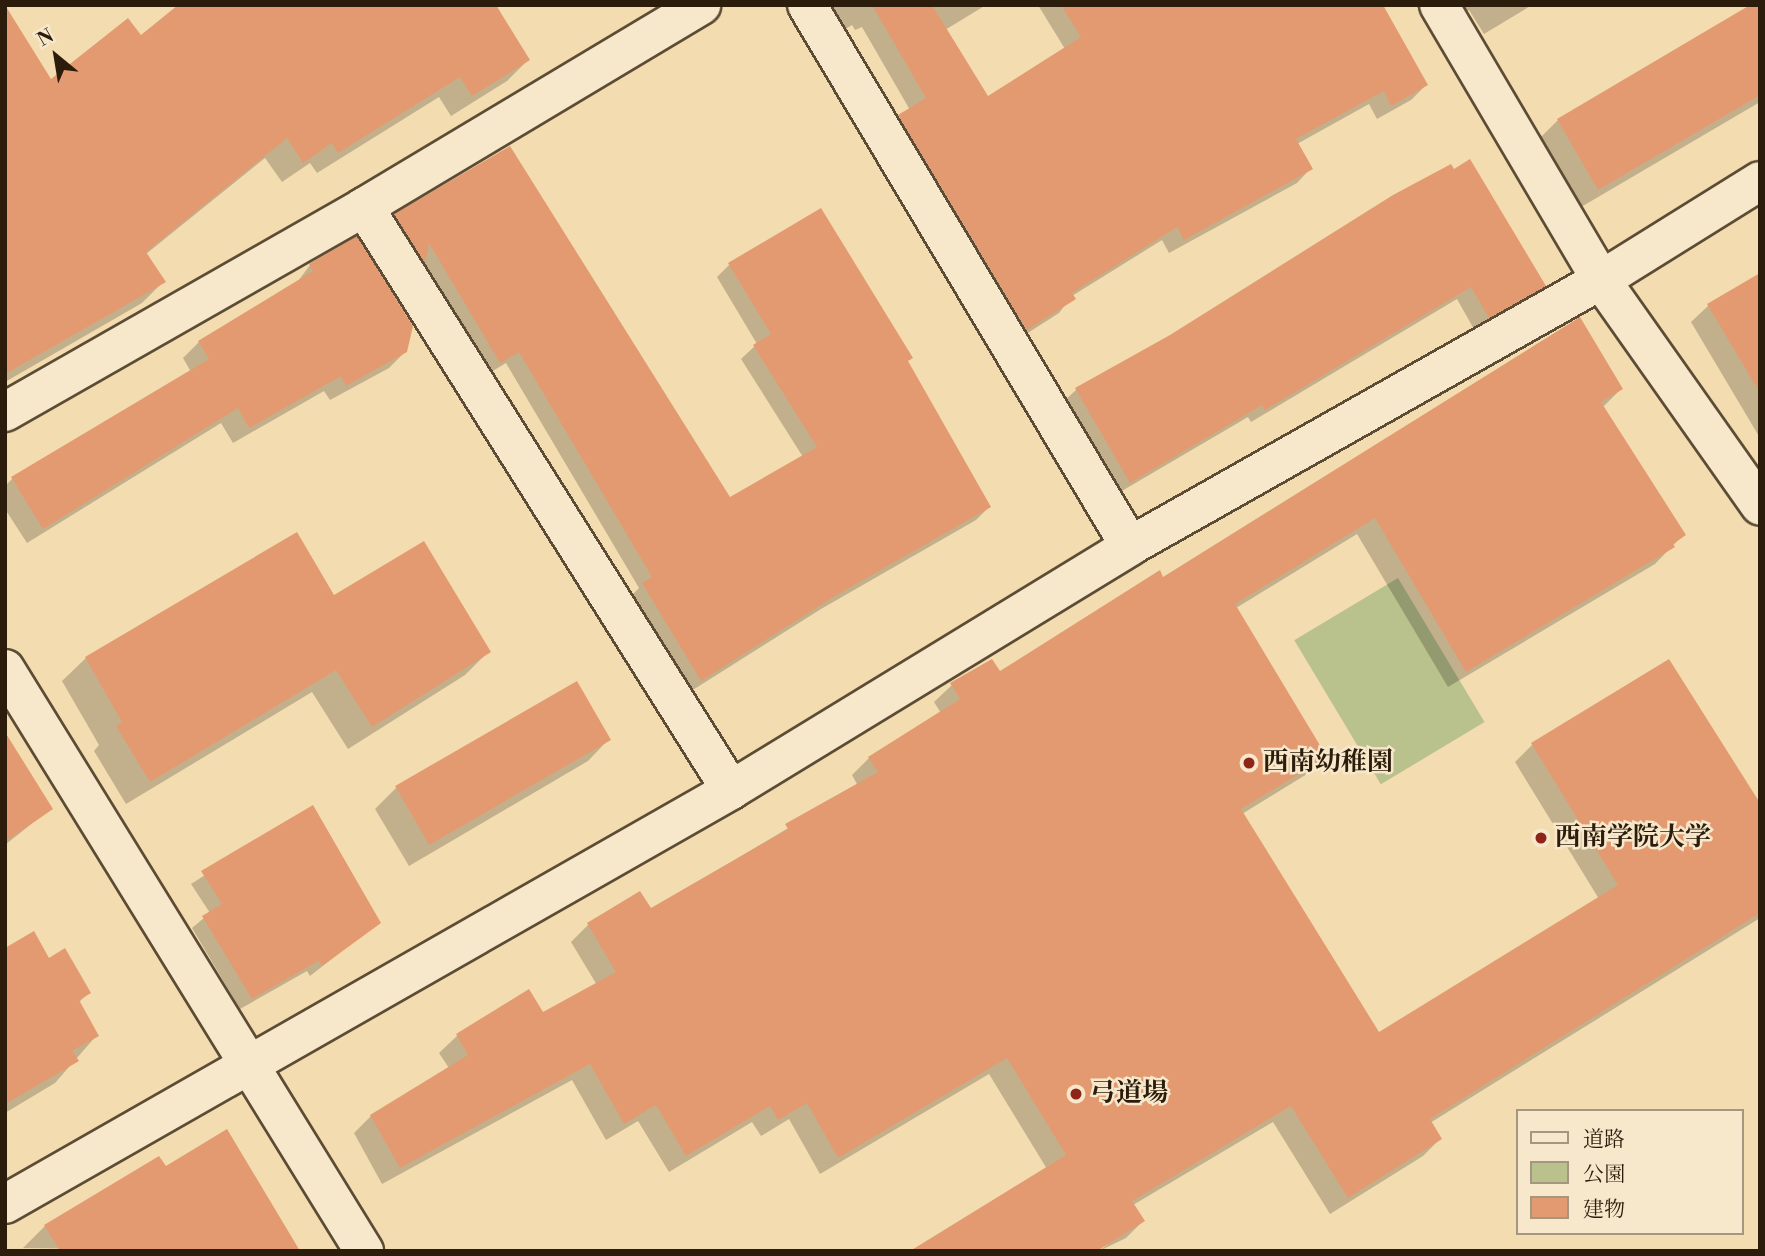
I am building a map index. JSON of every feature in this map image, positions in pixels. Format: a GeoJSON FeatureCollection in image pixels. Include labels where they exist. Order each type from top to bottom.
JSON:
{"type":"FeatureCollection","features":[{"type":"Feature","properties":{"kind":"street"},"geometry":{"type":"LineString","coordinates":[[5,412],[364,207],[701,5]]}},
{"type":"Feature","properties":{"kind":"street"},"geometry":{"type":"LineString","coordinates":[[807,5],[1130,546]]}},
{"type":"Feature","properties":{"kind":"street"},"geometry":{"type":"LineString","coordinates":[[1439,5],[1601,280],[1760,505]]}},
{"type":"Feature","properties":{"kind":"street"},"geometry":{"type":"LineString","coordinates":[[5,1204],[731,790],[1130,546],[1601,280],[1760,181]]}},
{"type":"Feature","properties":{"kind":"street"},"geometry":{"type":"LineString","coordinates":[[364,207],[731,790]]}},
{"type":"Feature","properties":{"kind":"street"},"geometry":{"type":"LineString","coordinates":[[5,669],[247,1066],[364,1251]]}},
{"type":"Feature","properties":{"kind":"green space"},"geometry":{"type":"Polygon","coordinates":[[[1398,578],[1485,722],[1381,784],[1294,640],[1398,578]]]}},
{"type":"Feature","properties":{"kind":"building"},"geometry":{"type":"Polygon","coordinates":[[[5,5],[51,79],[128,18],[141,35],[178,5],[496,5],[530,60],[472,96],[460,77],[338,153],[332,143],[303,163],[287,138],[146,252],[166,282],[5,374],[5,5]]]}},
{"type":"Feature","properties":{"kind":"building"},"geometry":{"type":"Polygon","coordinates":[[[872,5],[932,5],[988,96],[1081,37],[1061,5],[1383,5],[1428,85],[1391,106],[1384,91],[1296,139],[1313,169],[1184,240],[1177,227],[1072,293],[1076,299],[1027,330],[898,115],[926,98],[872,5]]]}},
{"type":"Feature","properties":{"kind":"building"},"geometry":{"type":"Polygon","coordinates":[[[1750,5],[1760,5],[1760,95],[1598,190],[1557,119],[1750,5]]]}},
{"type":"Feature","properties":{"kind":"building"},"geometry":{"type":"Polygon","coordinates":[[[510,146],[730,497],[817,447],[753,345],[771,334],[728,263],[821,208],[913,358],[908,361],[991,507],[835,596],[701,681],[642,583],[652,577],[519,352],[500,363],[429,243],[425,263],[394,214],[510,146]]]}},
{"type":"Feature","properties":{"kind":"building"},"geometry":{"type":"Polygon","coordinates":[[[1470,159],[1546,286],[1489,318],[1471,287],[1265,410],[1262,405],[1130,483],[1075,388],[1170,335],[1393,195],[1451,164],[1454,169],[1470,159]]]}},
{"type":"Feature","properties":{"kind":"building"},"geometry":{"type":"Polygon","coordinates":[[[357,236],[413,326],[407,352],[346,386],[341,376],[249,428],[238,408],[43,529],[11,477],[209,359],[198,341],[313,271],[309,264],[357,236]]]}},
{"type":"Feature","properties":{"kind":"building"},"geometry":{"type":"Polygon","coordinates":[[[1760,273],[1760,393],[1707,304],[1760,273]]]}},
{"type":"Feature","properties":{"kind":"building"},"geometry":{"type":"Polygon","coordinates":[[[1580,317],[1623,389],[1601,402],[1686,535],[1673,544],[1675,547],[1466,672],[1375,518],[1235,604],[1327,757],[1241,809],[1379,1032],[1618,885],[1531,743],[1669,659],[1760,803],[1760,913],[1430,1119],[1442,1139],[1348,1198],[1291,1106],[1132,1201],[1145,1221],[1097,1251],[910,1251],[1066,1155],[1007,1058],[838,1158],[807,1103],[778,1120],[770,1106],[686,1156],[656,1105],[624,1124],[590,1064],[400,1168],[370,1115],[468,1055],[456,1034],[529,989],[543,1012],[616,972],[587,923],[640,891],[651,908],[788,829],[785,824],[878,772],[868,757],[960,699],[950,683],[992,659],[1000,671],[1160,570],[1163,577],[1580,317]]]}},
{"type":"Feature","properties":{"kind":"building"},"geometry":{"type":"Polygon","coordinates":[[[297,532],[334,595],[424,541],[491,652],[372,727],[336,670],[150,782],[116,726],[122,722],[85,657],[297,532]]]}},
{"type":"Feature","properties":{"kind":"building"},"geometry":{"type":"Polygon","coordinates":[[[577,681],[611,740],[429,845],[395,786],[577,681]]]}},
{"type":"Feature","properties":{"kind":"building"},"geometry":{"type":"Polygon","coordinates":[[[5,732],[53,809],[5,842],[5,732]]]}},
{"type":"Feature","properties":{"kind":"building"},"geometry":{"type":"Polygon","coordinates":[[[313,805],[381,923],[322,966],[318,961],[252,999],[202,916],[222,904],[201,871],[313,805]]]}},
{"type":"Feature","properties":{"kind":"building"},"geometry":{"type":"Polygon","coordinates":[[[34,931],[49,958],[65,948],[91,993],[79,1000],[99,1036],[72,1051],[79,1061],[5,1104],[5,948],[34,931]]]}},
{"type":"Feature","properties":{"kind":"building"},"geometry":{"type":"Polygon","coordinates":[[[227,1129],[300,1251],[60,1251],[44,1225],[159,1156],[166,1166],[227,1129]]]}},
{"type":"Feature","properties":{"kind":"place","name":"西南幼稚園"},"geometry":{"type":"Point","coordinates":[1249,763]}},
{"type":"Feature","properties":{"kind":"place","name":"西南学院大学"},"geometry":{"type":"Point","coordinates":[1541,838]}},
{"type":"Feature","properties":{"kind":"place","name":"弓道場"},"geometry":{"type":"Point","coordinates":[1076,1094]}}]}
